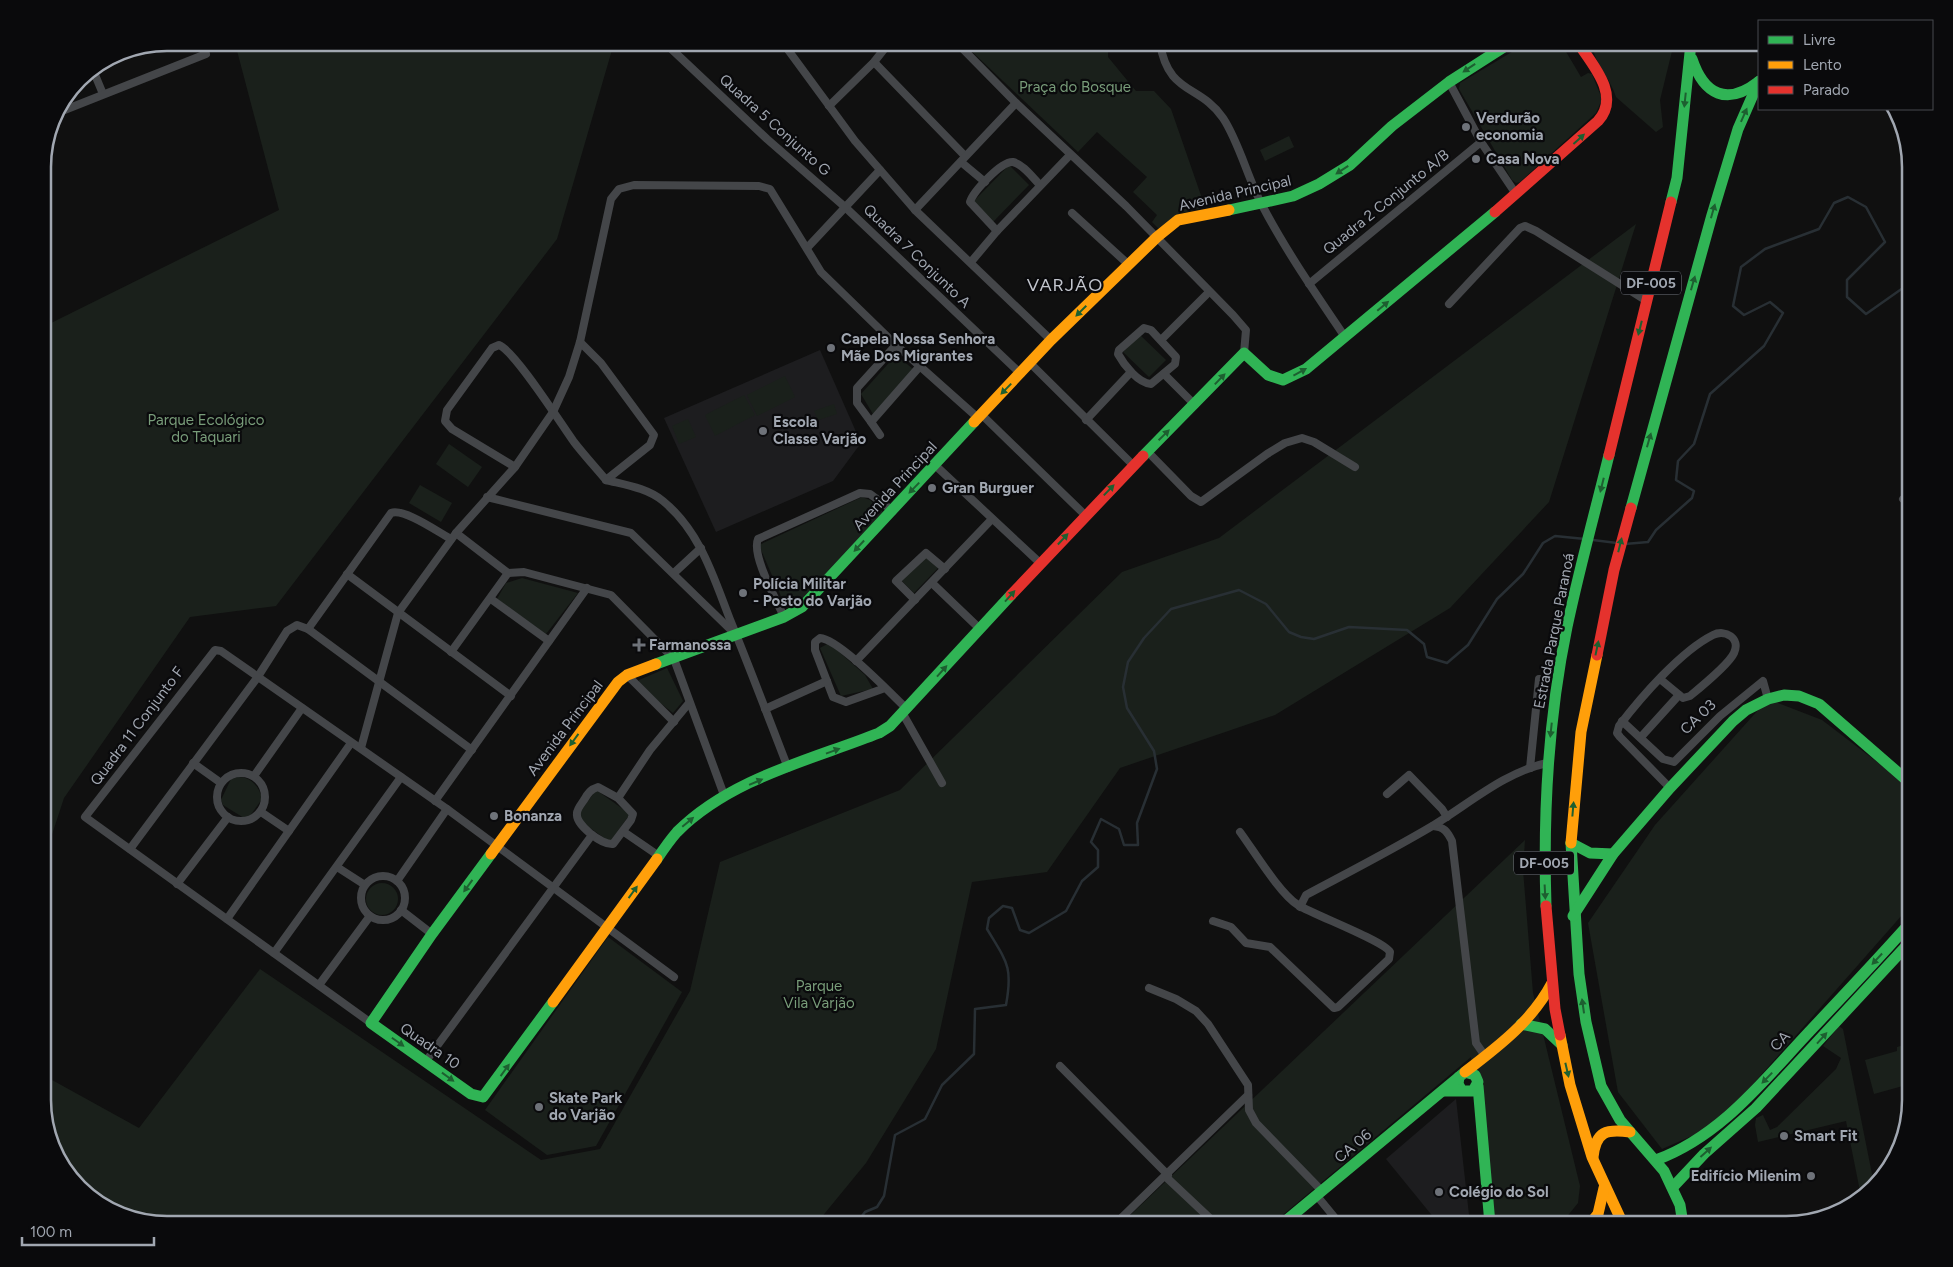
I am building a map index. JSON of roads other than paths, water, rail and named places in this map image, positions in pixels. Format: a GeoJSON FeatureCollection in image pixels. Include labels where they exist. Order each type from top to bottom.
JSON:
{"type":"FeatureCollection","features":[{"type":"Feature","properties":{"kind":"street"},"geometry":{"type":"LineString","coordinates":[[67,109],[206,54],[205,51]]}},
{"type":"Feature","properties":{"kind":"street","name":"Quadra 5 Conjunto G"},"geometry":{"type":"LineString","coordinates":[[674,51],[767,139],[845,207]]}},
{"type":"Feature","properties":{"kind":"street"},"geometry":{"type":"LineString","coordinates":[[789,51],[855,141],[915,210],[972,262],[1051,340]]}},
{"type":"Feature","properties":{"kind":"street"},"geometry":{"type":"LineString","coordinates":[[829,106],[874,62],[882,51]]}},
{"type":"Feature","properties":{"kind":"street"},"geometry":{"type":"LineString","coordinates":[[606,928],[676,833],[724,795],[879,733],[907,710],[1085,515],[1244,353],[1246,330],[1157,237],[1016,103],[966,51]]}},
{"type":"Feature","properties":{"kind":"street"},"geometry":{"type":"LineString","coordinates":[[1162,51],[1165,65],[1171,75],[1208,103],[1224,118],[1262,204],[1309,284],[1345,337]]}},
{"type":"Feature","properties":{"kind":"street","name":"Avenida Principal"},"geometry":{"type":"LineString","coordinates":[[371,1023],[432,934],[618,682],[627,675],[784,617],[802,607],[936,466],[1051,340],[1128,264],[1178,220],[1262,204],[1305,191],[1342,170],[1449,82],[1496,51]]}},
{"type":"Feature","properties":{"kind":"street"},"geometry":{"type":"LineString","coordinates":[[1244,353],[1268,375],[1283,380],[1306,369],[1516,194],[1598,121],[1606,110],[1609,102],[1606,90],[1584,51]]}},
{"type":"Feature","properties":{"kind":"street","name":"Estrada Parque Paranoá"},"geometry":{"type":"LineString","coordinates":[[1619,1216],[1593,1162],[1562,1046],[1552,983],[1544,864],[1547,763],[1556,687],[1582,562],[1677,178],[1691,51]]}},
{"type":"Feature","properties":{"kind":"street"},"geometry":{"type":"LineString","coordinates":[[1692,51],[1699,78],[1714,93],[1725,96],[1744,93],[1758,82]]}},
{"type":"Feature","properties":{"kind":"street"},"geometry":{"type":"LineString","coordinates":[[874,62],[985,182]]}},
{"type":"Feature","properties":{"kind":"street"},"geometry":{"type":"LineString","coordinates":[[95,77],[103,94]]}},
{"type":"Feature","properties":{"kind":"street"},"geometry":{"type":"LineString","coordinates":[[1449,82],[1481,142],[1516,194]]}},
{"type":"Feature","properties":{"kind":"street","name":"DF-005"},"geometry":{"type":"LineString","coordinates":[[1682,1216],[1680,1205],[1673,1187],[1656,1160],[1612,1109],[1601,1086],[1586,1022],[1573,916],[1570,843],[1581,732],[1626,520],[1734,143],[1758,83]]}},
{"type":"Feature","properties":{"kind":"street"},"geometry":{"type":"LineString","coordinates":[[915,210],[1016,103]]}},
{"type":"Feature","properties":{"kind":"street","name":"Quadra 2 Conjunto A/B"},"geometry":{"type":"LineString","coordinates":[[1309,284],[1481,142]]}},
{"type":"Feature","properties":{"kind":"street"},"geometry":{"type":"LineString","coordinates":[[972,262],[997,231],[1070,155]]}},
{"type":"Feature","properties":{"kind":"street"},"geometry":{"type":"LineString","coordinates":[[997,231],[970,202],[985,182],[1003,164],[1012,162],[1019,165],[1040,185]]}},
{"type":"Feature","properties":{"kind":"street"},"geometry":{"type":"LineString","coordinates":[[845,207],[880,170]]}},
{"type":"Feature","properties":{"kind":"street"},"geometry":{"type":"LineString","coordinates":[[361,748],[398,613],[453,536],[516,466],[553,412],[569,377],[580,342],[611,199],[619,189],[634,186],[764,187],[770,189],[821,272],[896,345],[980,417],[1085,515]]}},
{"type":"Feature","properties":{"kind":"street","name":"Quadra 7 Conjunto A"},"geometry":{"type":"LineString","coordinates":[[807,248],[845,207],[1021,374]]}},
{"type":"Feature","properties":{"kind":"street"},"geometry":{"type":"LineString","coordinates":[[1072,213],[1128,264]]}},
{"type":"Feature","properties":{"kind":"street"},"geometry":{"type":"LineString","coordinates":[[1449,304],[1479,270],[1520,228],[1525,226],[1536,231],[1647,301]]}},
{"type":"Feature","properties":{"kind":"street"},"geometry":{"type":"LineString","coordinates":[[1161,340],[1209,292]]}},
{"type":"Feature","properties":{"kind":"street"},"geometry":{"type":"LineString","coordinates":[[1144,328],[1151,330],[1161,340],[1176,357],[1175,364],[1150,384],[1147,384],[1131,372],[1118,352],[1144,328]]}},
{"type":"Feature","properties":{"kind":"street"},"geometry":{"type":"LineString","coordinates":[[580,342],[601,363],[654,435],[650,445],[606,480]]}},
{"type":"Feature","properties":{"kind":"street"},"geometry":{"type":"LineString","coordinates":[[880,435],[857,403],[858,388],[896,345]]}},
{"type":"Feature","properties":{"kind":"street"},"geometry":{"type":"LineString","coordinates":[[516,466],[447,425],[445,415],[492,348],[498,346],[506,349],[519,365],[606,480],[638,488],[663,501],[684,522],[701,548],[788,768]]}},
{"type":"Feature","properties":{"kind":"street"},"geometry":{"type":"LineString","coordinates":[[1030,364],[1134,465]]}},
{"type":"Feature","properties":{"kind":"street"},"geometry":{"type":"LineString","coordinates":[[871,422],[920,366]]}},
{"type":"Feature","properties":{"kind":"street"},"geometry":{"type":"LineString","coordinates":[[1086,420],[1131,372]]}},
{"type":"Feature","properties":{"kind":"street"},"geometry":{"type":"LineString","coordinates":[[1164,374],[1195,405]]}},
{"type":"Feature","properties":{"kind":"street"},"geometry":{"type":"LineString","coordinates":[[1147,451],[1191,496],[1201,502],[1267,454],[1293,440],[1302,438],[1314,442],[1355,467]]}},
{"type":"Feature","properties":{"kind":"street"},"geometry":{"type":"LineString","coordinates":[[936,466],[1040,563]]}},
{"type":"Feature","properties":{"kind":"street"},"geometry":{"type":"LineString","coordinates":[[784,617],[759,558],[756,544],[758,539],[860,493],[870,494],[892,511]]}},
{"type":"Feature","properties":{"kind":"street"},"geometry":{"type":"LineString","coordinates":[[488,497],[624,530],[637,537],[736,634]]}},
{"type":"Feature","properties":{"kind":"street"},"geometry":{"type":"LineString","coordinates":[[308,629],[386,520],[396,512],[405,514],[453,536],[508,573],[524,572],[611,595],[674,659],[724,795]]}},
{"type":"Feature","properties":{"kind":"street"},"geometry":{"type":"LineString","coordinates":[[856,661],[992,519]]}},
{"type":"Feature","properties":{"kind":"street"},"geometry":{"type":"LineString","coordinates":[[674,573],[701,548]]}},
{"type":"Feature","properties":{"kind":"street"},"geometry":{"type":"LineString","coordinates":[[915,600],[896,581],[926,553],[945,569]]}},
{"type":"Feature","properties":{"kind":"street"},"geometry":{"type":"LineString","coordinates":[[451,652],[508,573]]}},
{"type":"Feature","properties":{"kind":"street"},"geometry":{"type":"LineString","coordinates":[[347,574],[511,696]]}},
{"type":"Feature","properties":{"kind":"street"},"geometry":{"type":"LineString","coordinates":[[932,583],[980,629]]}},
{"type":"Feature","properties":{"kind":"street"},"geometry":{"type":"LineString","coordinates":[[435,801],[587,588]]}},
{"type":"Feature","properties":{"kind":"street"},"geometry":{"type":"LineString","coordinates":[[491,599],[549,641]]}},
{"type":"Feature","properties":{"kind":"street"},"geometry":{"type":"LineString","coordinates":[[371,1023],[130,849],[257,678],[288,631],[297,625],[308,629],[472,750]]}},
{"type":"Feature","properties":{"kind":"street","name":"CA 03"},"geometry":{"type":"LineString","coordinates":[[1660,679],[1679,695],[1686,698],[1690,696],[1734,655],[1736,645],[1733,638],[1722,632],[1695,646],[1660,679],[1622,721],[1663,759],[1674,762],[1720,716],[1763,681],[1768,699]]}},
{"type":"Feature","properties":{"kind":"street"},"geometry":{"type":"LineString","coordinates":[[884,688],[846,702],[833,697],[815,650],[815,642],[820,638],[828,640],[856,661],[907,710],[942,783]]}},
{"type":"Feature","properties":{"kind":"street","name":"Quadra 11 Conjunto F"},"geometry":{"type":"LineString","coordinates":[[130,849],[85,817],[211,652],[215,650],[221,651],[257,678]]}},
{"type":"Feature","properties":{"kind":"street"},"geometry":{"type":"LineString","coordinates":[[627,675],[674,722]]}},
{"type":"Feature","properties":{"kind":"street"},"geometry":{"type":"LineString","coordinates":[[257,678],[447,809],[674,977]]}},
{"type":"Feature","properties":{"kind":"street"},"geometry":{"type":"LineString","coordinates":[[1530,768],[1539,679]]}},
{"type":"Feature","properties":{"kind":"street"},"geometry":{"type":"LineString","coordinates":[[765,709],[827,681]]}},
{"type":"Feature","properties":{"kind":"street","name":"CA 03"},"geometry":{"type":"LineString","coordinates":[[1641,737],[1679,695]]}},
{"type":"Feature","properties":{"kind":"street","name":"CA 03"},"geometry":{"type":"LineString","coordinates":[[1573,916],[1613,854],[1670,788],[1733,721],[1746,710],[1768,699],[1784,695],[1799,696],[1818,704],[1902,776]]}},
{"type":"Feature","properties":{"kind":"street"},"geometry":{"type":"LineString","coordinates":[[618,798],[650,750],[689,703]]}},
{"type":"Feature","properties":{"kind":"street"},"geometry":{"type":"LineString","coordinates":[[254,776],[302,708]]}},
{"type":"Feature","properties":{"kind":"street"},"geometry":{"type":"LineString","coordinates":[[1622,721],[1617,729],[1620,738],[1670,788]]}},
{"type":"Feature","properties":{"kind":"street"},"geometry":{"type":"LineString","coordinates":[[227,919],[351,742]]}},
{"type":"Feature","properties":{"kind":"street"},"geometry":{"type":"LineString","coordinates":[[1300,906],[1306,895],[1433,826],[1507,778],[1547,763]]}},
{"type":"Feature","properties":{"kind":"street"},"geometry":{"type":"LineString","coordinates":[[193,764],[221,783]]}},
{"type":"Feature","properties":{"kind":"street"},"geometry":{"type":"LineString","coordinates":[[236,773],[246,773],[254,776],[262,783],[265,793],[265,803],[261,812],[251,819],[239,821],[228,817],[221,810],[218,802],[218,792],[221,783],[228,776],[236,773]]}},
{"type":"Feature","properties":{"kind":"street"},"geometry":{"type":"LineString","coordinates":[[1387,794],[1409,775],[1447,817]]}},
{"type":"Feature","properties":{"kind":"street"},"geometry":{"type":"LineString","coordinates":[[274,953],[401,777]]}},
{"type":"Feature","properties":{"kind":"street"},"geometry":{"type":"LineString","coordinates":[[598,787],[618,798],[633,814],[624,832],[616,842],[610,844],[592,835],[578,820],[577,813],[590,791],[598,787]]}},
{"type":"Feature","properties":{"kind":"street"},"geometry":{"type":"LineString","coordinates":[[397,881],[447,809]]}},
{"type":"Feature","properties":{"kind":"street"},"geometry":{"type":"LineString","coordinates":[[261,812],[289,831]]}},
{"type":"Feature","properties":{"kind":"street"},"geometry":{"type":"LineString","coordinates":[[177,884],[228,817]]}},
{"type":"Feature","properties":{"kind":"street"},"geometry":{"type":"LineString","coordinates":[[1433,826],[1442,827],[1448,832],[1452,841],[1476,1043],[1485,1056]]}},
{"type":"Feature","properties":{"kind":"street"},"geometry":{"type":"LineString","coordinates":[[624,832],[659,856]]}},
{"type":"Feature","properties":{"kind":"street"},"geometry":{"type":"LineString","coordinates":[[1213,921],[1231,927],[1246,943],[1270,947],[1330,1006],[1338,1008],[1389,959],[1390,952],[1387,946],[1290,900],[1240,832]]}},
{"type":"Feature","properties":{"kind":"street"},"geometry":{"type":"LineString","coordinates":[[426,1061],[592,835]]}},
{"type":"Feature","properties":{"kind":"street"},"geometry":{"type":"LineString","coordinates":[[1570,843],[1588,853],[1600,856],[1613,854]]}},
{"type":"Feature","properties":{"kind":"street"},"geometry":{"type":"LineString","coordinates":[[337,867],[365,885]]}},
{"type":"Feature","properties":{"kind":"street"},"geometry":{"type":"LineString","coordinates":[[380,876],[389,877],[397,881],[403,890],[404,900],[401,910],[392,918],[381,920],[370,916],[362,907],[361,896],[365,885],[380,876]]}},
{"type":"Feature","properties":{"kind":"street"},"geometry":{"type":"LineString","coordinates":[[401,910],[432,934]]}},
{"type":"Feature","properties":{"kind":"street"},"geometry":{"type":"LineString","coordinates":[[319,985],[370,916]]}},
{"type":"Feature","properties":{"kind":"street","name":"Quadra 10"},"geometry":{"type":"LineString","coordinates":[[371,1023],[471,1094],[480,1098],[489,1092],[606,928]]}},
{"type":"Feature","properties":{"kind":"street","name":"CA"},"geometry":{"type":"LineString","coordinates":[[1656,1160],[1667,1158],[1694,1143],[1727,1116],[1766,1078],[1902,932]]}},
{"type":"Feature","properties":{"kind":"street","name":"CA"},"geometry":{"type":"LineString","coordinates":[[1673,1187],[1704,1154],[1756,1108],[1902,951]]}},
{"type":"Feature","properties":{"kind":"street","name":"CA 06"},"geometry":{"type":"LineString","coordinates":[[1292,1216],[1521,1024],[1545,999],[1552,983]]}},
{"type":"Feature","properties":{"kind":"street"},"geometry":{"type":"LineString","coordinates":[[1149,988],[1176,999],[1196,1011],[1208,1024],[1248,1085],[1249,1110],[1256,1124],[1320,1194],[1335,1216]]}},
{"type":"Feature","properties":{"kind":"street"},"geometry":{"type":"LineString","coordinates":[[1521,1024],[1534,1024],[1552,1032],[1562,1046]]}},
{"type":"Feature","properties":{"kind":"street"},"geometry":{"type":"LineString","coordinates":[[1060,1066],[1208,1216]]}},
{"type":"Feature","properties":{"kind":"street"},"geometry":{"type":"LineString","coordinates":[[1478,1111],[1458,1084],[1462,1075],[1475,1075],[1478,1086],[1478,1111],[1489,1216]]}},
{"type":"Feature","properties":{"kind":"street"},"geometry":{"type":"LineString","coordinates":[[1443,1091],[1473,1091],[1478,1086]]}},
{"type":"Feature","properties":{"kind":"street"},"geometry":{"type":"LineString","coordinates":[[1124,1216],[1167,1176],[1248,1095]]}},
{"type":"Feature","properties":{"kind":"street"},"geometry":{"type":"LineString","coordinates":[[1593,1162],[1596,1139],[1601,1134],[1616,1129],[1630,1132]]}},
{"type":"Feature","properties":{"kind":"street"},"geometry":{"type":"LineString","coordinates":[[1596,1216],[1604,1188]]}},
{"type":"Feature","properties":{"kind":"waterway"},"geometry":{"type":"LineString","coordinates":[[1625,544],[1648,542],[1656,530],[1692,498],[1694,491],[1676,480],[1678,461],[1694,444],[1710,394],[1764,346],[1783,313],[1770,302],[1744,315],[1733,306],[1741,267],[1765,249],[1819,229],[1834,203],[1848,197],[1866,207],[1885,242],[1847,280],[1847,297],[1866,314],[1902,289]]}},
{"type":"Feature","properties":{"kind":"waterway"},"geometry":{"type":"LineString","coordinates":[[862,1216],[865,1212],[877,1207],[884,1196],[895,1135],[925,1119],[942,1085],[974,1054],[975,1009],[1006,1005],[1009,982],[1007,965],[987,929],[989,918],[1003,906],[1012,908],[1020,930],[1029,933],[1066,911],[1082,881],[1098,867],[1098,850],[1091,842],[1101,819],[1119,829],[1124,845],[1138,845],[1137,823],[1157,769],[1154,751],[1127,708],[1123,687],[1128,662],[1144,638],[1171,609],[1239,590],[1266,604],[1289,632],[1301,637],[1314,639],[1349,627],[1407,630],[1424,644],[1427,657],[1447,663],[1468,645],[1497,599],[1523,574],[1543,543],[1555,536],[1585,539]]}},
{"type":"Feature","properties":{"kind":"waterway"},"geometry":{"type":"LineString","coordinates":[[1593,540],[1617,543]]}},
{"type":"Feature","properties":{"kind":"place","name":"Verdurão economia"},"geometry":{"type":"Point","coordinates":[1466,127]}},
{"type":"Feature","properties":{"kind":"place","name":"Casa Nova"},"geometry":{"type":"Point","coordinates":[1476,159]}},
{"type":"Feature","properties":{"kind":"place","name":"Capela Nossa Senhora Mãe Dos Migrantes"},"geometry":{"type":"Point","coordinates":[831,348]}},
{"type":"Feature","properties":{"kind":"place","name":"Escola Classe Varjão"},"geometry":{"type":"Point","coordinates":[763,431]}},
{"type":"Feature","properties":{"kind":"place","name":"Gran Burguer"},"geometry":{"type":"Point","coordinates":[932,488]}},
{"type":"Feature","properties":{"kind":"place","name":"Polícia Militar - Posto do Varjão"},"geometry":{"type":"Point","coordinates":[743,593]}},
{"type":"Feature","properties":{"kind":"place","name":"Farmanossa"},"geometry":{"type":"Point","coordinates":[639,645]}},
{"type":"Feature","properties":{"kind":"place","name":"Bonanza"},"geometry":{"type":"Point","coordinates":[494,816]}},
{"type":"Feature","properties":{"kind":"place","name":"Skate Park do Varjão"},"geometry":{"type":"Point","coordinates":[539,1107]}},
{"type":"Feature","properties":{"kind":"place","name":"Smart Fit"},"geometry":{"type":"Point","coordinates":[1784,1136]}},
{"type":"Feature","properties":{"kind":"place","name":"Edifício Milenim"},"geometry":{"type":"Point","coordinates":[1811,1176]}},
{"type":"Feature","properties":{"kind":"place","name":"Colégio do Sol"},"geometry":{"type":"Point","coordinates":[1439,1192]}},
{"type":"Feature","properties":{"kind":"district","name":"VARJÃO"},"geometry":{"type":"Point","coordinates":[1065,285]}},
{"type":"Feature","properties":{"kind":"park label","name":"Praça do Bosque"},"geometry":{"type":"Point","coordinates":[1075,87]}},
{"type":"Feature","properties":{"kind":"park label","name":"Parque Ecológico do Taquari"},"geometry":{"type":"Point","coordinates":[206,428]}},
{"type":"Feature","properties":{"kind":"park label","name":"Parque Vila Varjão"},"geometry":{"type":"Point","coordinates":[819,994]}}]}
